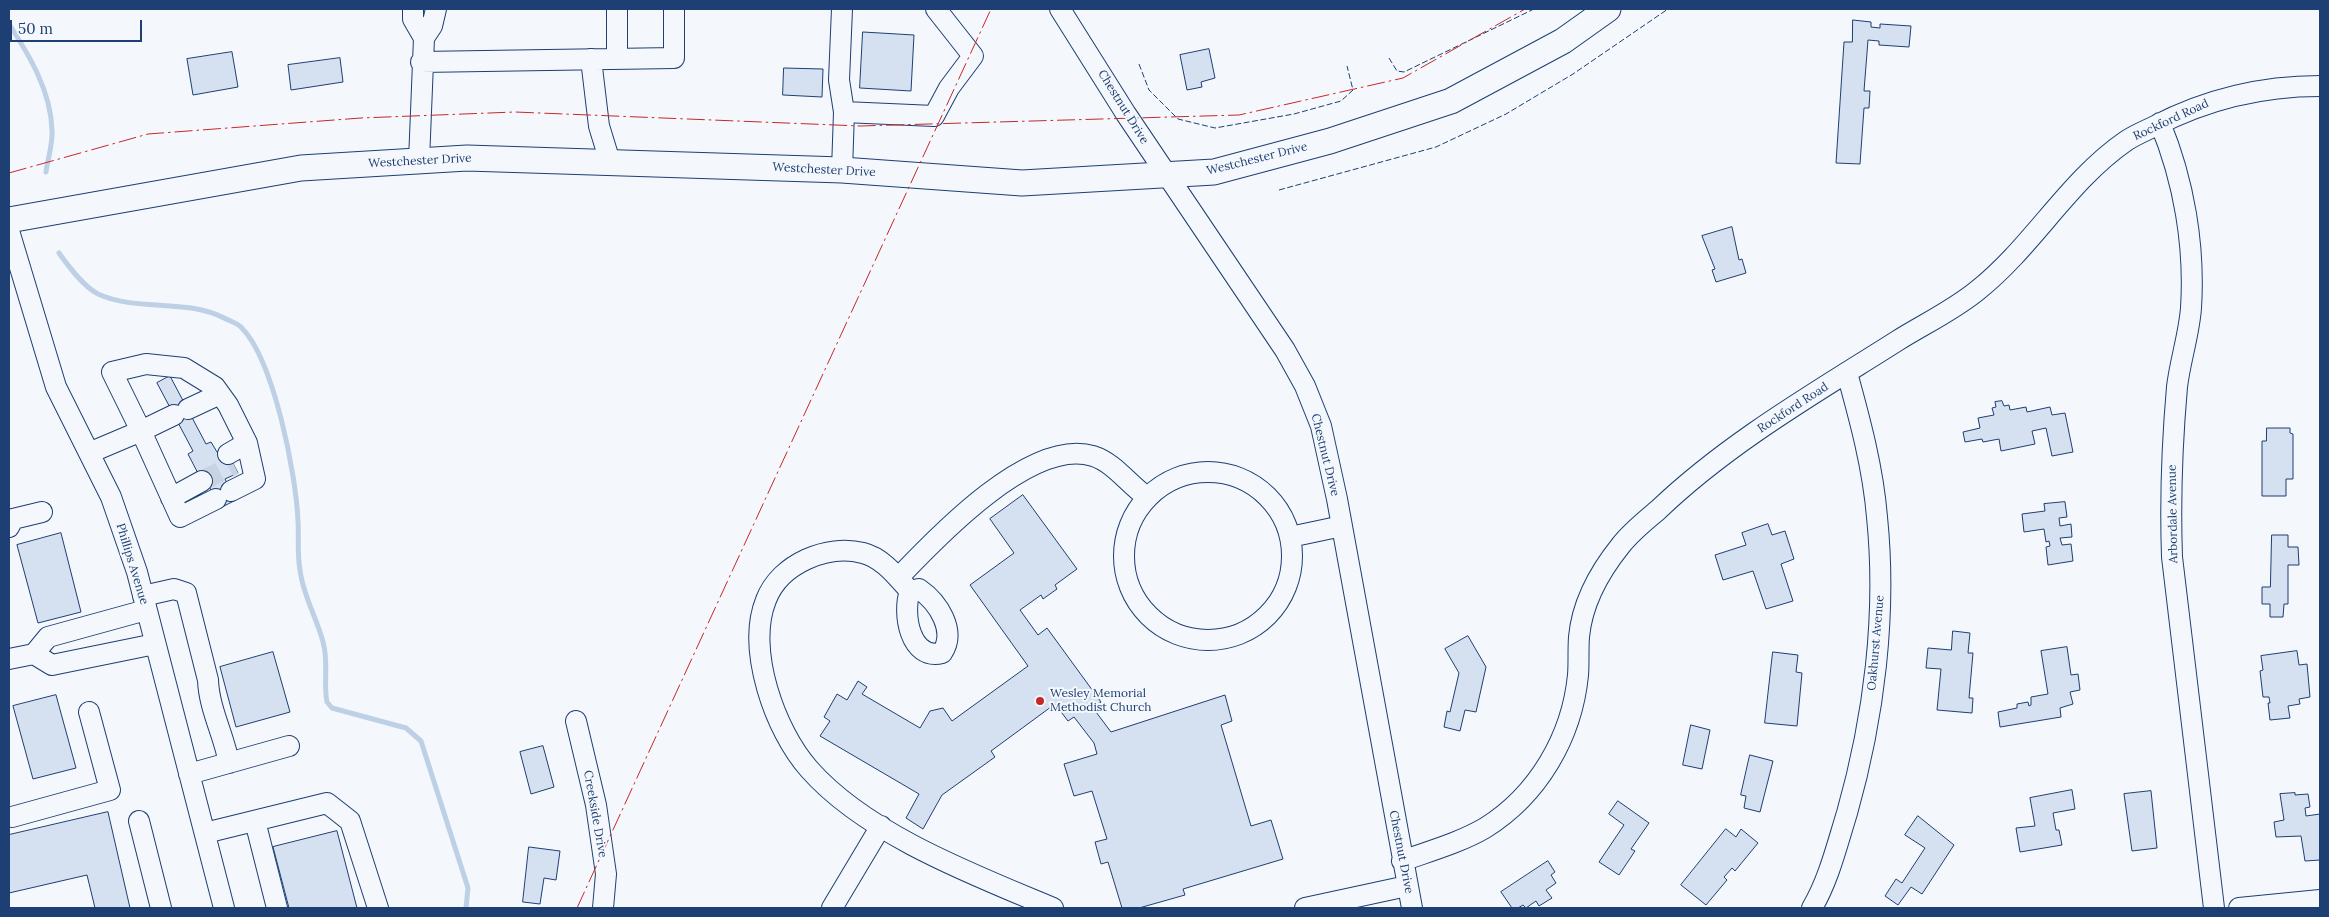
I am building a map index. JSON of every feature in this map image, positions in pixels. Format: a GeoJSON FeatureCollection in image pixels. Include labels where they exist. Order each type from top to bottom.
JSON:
{"type":"FeatureCollection","features":[{"type":"Feature","properties":{"kind":"main road","name":"Westchester Drive"},"geometry":{"type":"LineString","coordinates":[[9,220],[301,168],[467,158],[842,170],[1022,183],[1214,172],[1330,141],[1451,101],[1563,41],[1608,9]]}},
{"type":"Feature","properties":{"kind":"street"},"geometry":{"type":"LineString","coordinates":[[413,9],[413,19],[424,38]]}},
{"type":"Feature","properties":{"kind":"street"},"geometry":{"type":"LineString","coordinates":[[419,161],[421,62],[424,38],[432,26],[436,9]]}},
{"type":"Feature","properties":{"kind":"street"},"geometry":{"type":"LineString","coordinates":[[617,9],[617,59]]}},
{"type":"Feature","properties":{"kind":"street"},"geometry":{"type":"LineString","coordinates":[[421,62],[674,58],[674,9]]}},
{"type":"Feature","properties":{"kind":"street"},"geometry":{"type":"LineString","coordinates":[[842,9],[839,80],[844,112],[842,170]]}},
{"type":"Feature","properties":{"kind":"street"},"geometry":{"type":"LineString","coordinates":[[844,112],[934,116],[949,88],[973,56],[936,9]]}},
{"type":"Feature","properties":{"kind":"street","name":"Chestnut Drive"},"geometry":{"type":"LineString","coordinates":[[1060,9],[1167,175],[1285,350],[1305,386],[1321,426],[1342,526],[1412,908]]}},
{"type":"Feature","properties":{"kind":"street"},"geometry":{"type":"LineString","coordinates":[[591,59],[599,126],[610,162]]}},
{"type":"Feature","properties":{"kind":"street","name":"Rockford Road"},"geometry":{"type":"LineString","coordinates":[[1402,861],[1454,843],[1485,827],[1518,802],[1542,774],[1560,743],[1572,710],[1578,675],[1579,635],[1586,606],[1601,573],[1622,544],[1687,482],[1738,445],[1847,372],[1976,292],[2005,266],[2076,185],[2127,140],[2197,106],[2221,98],[2275,87],[2320,86]]}},
{"type":"Feature","properties":{"kind":"street","name":"Arbordale Avenue"},"geometry":{"type":"LineString","coordinates":[[2160,123],[2172,152],[2179,177],[2192,254],[2191,310],[2178,384],[2170,500],[2172,557],[2214,908]]}},
{"type":"Feature","properties":{"kind":"street","name":"Phillips Avenue"},"geometry":{"type":"LineString","coordinates":[[9,231],[56,387],[111,497],[145,603],[224,908]]}},
{"type":"Feature","properties":{"kind":"street"},"geometry":{"type":"LineString","coordinates":[[146,364],[184,368],[215,387],[220,394],[240,455],[255,478],[180,517],[141,431],[112,372],[146,364]]}},
{"type":"Feature","properties":{"kind":"street","name":"Oakhurst Avenue"},"geometry":{"type":"LineString","coordinates":[[1813,907],[1830,869],[1858,772],[1877,654],[1880,607],[1878,516],[1862,425],[1847,372]]}},
{"type":"Feature","properties":{"kind":"street"},"geometry":{"type":"LineString","coordinates":[[89,453],[220,394]]}},
{"type":"Feature","properties":{"kind":"street"},"geometry":{"type":"LineString","coordinates":[[1053,908],[950,864],[881,826],[830,790],[808,768],[783,734],[769,698],[761,656],[761,623],[766,599],[779,579],[804,560],[834,550],[865,554],[887,567],[904,585],[949,524],[1028,467],[1050,456],[1067,453],[1093,456],[1114,467],[1147,497]]}},
{"type":"Feature","properties":{"kind":"street"},"geometry":{"type":"LineString","coordinates":[[1220,471],[1246,480],[1268,495],[1284,517],[1290,537],[1291,570],[1283,596],[1267,617],[1243,633],[1224,640],[1204,641],[1186,637],[1160,625],[1139,604],[1130,589],[1125,573],[1124,549],[1130,521],[1147,497],[1168,480],[1194,472],[1220,471]]}},
{"type":"Feature","properties":{"kind":"street"},"geometry":{"type":"LineString","coordinates":[[169,493],[199,476]]}},
{"type":"Feature","properties":{"kind":"street"},"geometry":{"type":"LineString","coordinates":[[9,527],[13,519],[42,512]]}},
{"type":"Feature","properties":{"kind":"street"},"geometry":{"type":"LineString","coordinates":[[1290,537],[1342,526]]}},
{"type":"Feature","properties":{"kind":"street"},"geometry":{"type":"LineString","coordinates":[[9,659],[34,654],[48,637],[145,603],[174,588],[186,593],[208,680],[208,691],[218,728],[226,745],[229,763]]}},
{"type":"Feature","properties":{"kind":"street"},"geometry":{"type":"LineString","coordinates":[[34,654],[52,665],[155,644]]}},
{"type":"Feature","properties":{"kind":"street"},"geometry":{"type":"LineString","coordinates":[[10,812],[110,790],[89,712]]}},
{"type":"Feature","properties":{"kind":"street","name":"Creekside Drive"},"geometry":{"type":"LineString","coordinates":[[576,721],[596,805],[606,874],[603,908]]}},
{"type":"Feature","properties":{"kind":"street"},"geometry":{"type":"LineString","coordinates":[[189,774],[289,746]]}},
{"type":"Feature","properties":{"kind":"street"},"geometry":{"type":"LineString","coordinates":[[205,833],[328,803],[350,821],[378,908]]}},
{"type":"Feature","properties":{"kind":"street"},"geometry":{"type":"LineString","coordinates":[[139,821],[161,908]]}},
{"type":"Feature","properties":{"kind":"street"},"geometry":{"type":"LineString","coordinates":[[255,821],[277,908]]}},
{"type":"Feature","properties":{"kind":"street"},"geometry":{"type":"LineString","coordinates":[[832,908],[881,826]]}},
{"type":"Feature","properties":{"kind":"street"},"geometry":{"type":"LineString","coordinates":[[1306,908],[1407,886]]}},
{"type":"Feature","properties":{"kind":"street"},"geometry":{"type":"LineString","coordinates":[[2239,908],[2320,900]]}},
{"type":"Feature","properties":{"kind":"building"},"geometry":{"type":"Polygon","coordinates":[[[1853,20],[1871,22],[1871,27],[1880,28],[1880,24],[1911,26],[1909,47],[1879,45],[1879,41],[1868,40],[1864,91],[1870,91],[1869,108],[1864,108],[1860,164],[1836,163],[1844,42],[1852,42],[1853,20]]]}},
{"type":"Feature","properties":{"kind":"building"},"geometry":{"type":"Polygon","coordinates":[[[863,32],[914,35],[911,91],[860,88],[863,32]]]}},
{"type":"Feature","properties":{"kind":"building"},"geometry":{"type":"Polygon","coordinates":[[[1209,49],[1215,78],[1201,82],[1202,87],[1187,90],[1180,55],[1209,49]]]}},
{"type":"Feature","properties":{"kind":"building"},"geometry":{"type":"Polygon","coordinates":[[[232,52],[238,87],[193,95],[187,59],[232,52]]]}},
{"type":"Feature","properties":{"kind":"building"},"geometry":{"type":"Polygon","coordinates":[[[340,58],[343,82],[291,90],[288,65],[340,58]]]}},
{"type":"Feature","properties":{"kind":"building"},"geometry":{"type":"Polygon","coordinates":[[[784,68],[823,69],[822,97],[783,95],[784,68]]]}},
{"type":"Feature","properties":{"kind":"building"},"geometry":{"type":"Polygon","coordinates":[[[1732,227],[1739,260],[1742,259],[1746,273],[1716,282],[1712,270],[1715,269],[1702,236],[1732,227]]]}},
{"type":"Feature","properties":{"kind":"building"},"geometry":{"type":"Polygon","coordinates":[[[170,376],[206,444],[211,442],[217,452],[225,448],[238,473],[225,479],[236,500],[220,508],[209,486],[205,487],[188,454],[193,451],[157,383],[170,376]]]}},
{"type":"Feature","properties":{"kind":"building"},"geometry":{"type":"Polygon","coordinates":[[[2002,401],[2004,406],[2009,405],[2010,410],[2026,407],[2027,412],[2050,407],[2052,415],[2065,413],[2073,452],[2052,456],[2046,428],[2032,431],[2035,444],[2001,451],[1999,439],[1983,442],[1982,439],[1965,442],[1963,432],[1980,428],[1978,418],[1994,415],[1992,408],[1996,407],[1995,402],[2002,401]]]}},
{"type":"Feature","properties":{"kind":"building"},"geometry":{"type":"Polygon","coordinates":[[[2267,428],[2290,428],[2290,433],[2293,434],[2293,479],[2286,479],[2286,496],[2262,496],[2262,441],[2266,441],[2267,428]]]}},
{"type":"Feature","properties":{"kind":"building","name":"Wesley Memorial Methodist Church"},"geometry":{"type":"Polygon","coordinates":[[[1023,495],[1077,569],[1055,585],[1057,589],[1043,599],[1041,595],[1020,610],[1038,635],[1047,628],[1101,702],[1093,708],[1111,732],[1225,695],[1232,721],[1221,725],[1251,826],[1271,820],[1283,859],[1183,889],[1185,895],[1139,908],[1122,908],[1108,862],[1101,864],[1095,842],[1107,839],[1092,791],[1074,796],[1064,764],[1097,754],[1094,743],[1074,717],[1068,721],[1055,704],[991,751],[995,757],[942,795],[923,829],[906,818],[919,794],[820,736],[830,721],[824,717],[837,694],[847,700],[858,681],[867,687],[862,694],[920,728],[930,711],[943,708],[952,721],[1028,666],[970,585],[1014,553],[990,519],[1023,495]]]}},
{"type":"Feature","properties":{"kind":"building"},"geometry":{"type":"Polygon","coordinates":[[[2065,502],[2067,517],[2059,518],[2060,526],[2071,524],[2072,537],[2060,538],[2062,545],[2071,544],[2073,561],[2048,565],[2046,547],[2050,546],[2049,541],[2046,542],[2044,529],[2024,532],[2022,514],[2045,511],[2044,504],[2065,502]]]}},
{"type":"Feature","properties":{"kind":"building"},"geometry":{"type":"Polygon","coordinates":[[[1768,524],[1772,535],[1785,531],[1794,559],[1781,564],[1793,601],[1766,609],[1753,571],[1723,580],[1715,555],[1746,545],[1742,533],[1768,524]]]}},
{"type":"Feature","properties":{"kind":"building"},"geometry":{"type":"Polygon","coordinates":[[[61,533],[81,612],[38,623],[17,545],[61,533]]]}},
{"type":"Feature","properties":{"kind":"building"},"geometry":{"type":"Polygon","coordinates":[[[2272,535],[2288,535],[2288,547],[2298,547],[2299,565],[2288,565],[2288,604],[2284,604],[2283,617],[2270,617],[2270,604],[2262,604],[2262,587],[2270,587],[2272,535]]]}},
{"type":"Feature","properties":{"kind":"building"},"geometry":{"type":"Polygon","coordinates":[[[1953,631],[1970,633],[1968,653],[1973,653],[1969,698],[1973,698],[1972,713],[1937,710],[1941,669],[1926,668],[1928,648],[1951,650],[1953,631]]]}},
{"type":"Feature","properties":{"kind":"building"},"geometry":{"type":"Polygon","coordinates":[[[1468,636],[1486,667],[1476,712],[1465,710],[1460,731],[1444,727],[1447,711],[1450,712],[1459,673],[1445,649],[1468,636]]]}},
{"type":"Feature","properties":{"kind":"building"},"geometry":{"type":"Polygon","coordinates":[[[2067,647],[2071,675],[2078,674],[2080,690],[2070,692],[2073,704],[2060,708],[2061,717],[2000,727],[1998,712],[2017,708],[2017,704],[2028,702],[2029,706],[2031,705],[2031,697],[2048,694],[2041,651],[2067,647]]]}},
{"type":"Feature","properties":{"kind":"building"},"geometry":{"type":"Polygon","coordinates":[[[2297,651],[2299,665],[2307,664],[2310,697],[2299,699],[2300,704],[2288,706],[2290,718],[2270,720],[2269,697],[2263,697],[2260,671],[2263,670],[2261,656],[2297,651]]]}},
{"type":"Feature","properties":{"kind":"building"},"geometry":{"type":"Polygon","coordinates":[[[273,652],[290,712],[236,727],[220,667],[273,652]]]}},
{"type":"Feature","properties":{"kind":"building"},"geometry":{"type":"Polygon","coordinates":[[[1773,652],[1798,655],[1796,672],[1802,673],[1797,726],[1765,723],[1773,652]]]}},
{"type":"Feature","properties":{"kind":"building"},"geometry":{"type":"Polygon","coordinates":[[[56,695],[76,768],[33,779],[13,706],[56,695]]]}},
{"type":"Feature","properties":{"kind":"building"},"geometry":{"type":"Polygon","coordinates":[[[1691,725],[1710,730],[1702,769],[1683,765],[1691,725]]]}},
{"type":"Feature","properties":{"kind":"building"},"geometry":{"type":"Polygon","coordinates":[[[543,746],[554,787],[531,794],[520,752],[543,746]]]}},
{"type":"Feature","properties":{"kind":"building"},"geometry":{"type":"Polygon","coordinates":[[[1750,755],[1773,761],[1760,812],[1744,808],[1746,796],[1741,795],[1750,755]]]}},
{"type":"Feature","properties":{"kind":"building"},"geometry":{"type":"Polygon","coordinates":[[[2072,790],[2075,809],[2053,813],[2056,830],[2059,830],[2062,845],[2020,852],[2016,828],[2035,826],[2030,798],[2072,790]]]}},
{"type":"Feature","properties":{"kind":"building"},"geometry":{"type":"Polygon","coordinates":[[[2151,791],[2157,848],[2132,851],[2124,794],[2151,791]]]}},
{"type":"Feature","properties":{"kind":"building"},"geometry":{"type":"Polygon","coordinates":[[[2295,793],[2295,795],[2308,794],[2310,807],[2305,808],[2306,816],[2320,814],[2320,860],[2305,861],[2301,836],[2276,837],[2274,822],[2284,820],[2280,794],[2295,793]]]}},
{"type":"Feature","properties":{"kind":"building"},"geometry":{"type":"Polygon","coordinates":[[[1618,801],[1649,823],[1631,849],[1635,851],[1619,875],[1599,862],[1624,825],[1609,814],[1618,801]]]}},
{"type":"Feature","properties":{"kind":"building"},"geometry":{"type":"Polygon","coordinates":[[[108,812],[130,908],[95,908],[87,875],[9,893],[9,835],[108,812]]]}},
{"type":"Feature","properties":{"kind":"building"},"geometry":{"type":"Polygon","coordinates":[[[1918,816],[1954,845],[1922,894],[1911,887],[1898,905],[1885,896],[1896,879],[1902,883],[1925,848],[1905,835],[1918,816]]]}},
{"type":"Feature","properties":{"kind":"building"},"geometry":{"type":"Polygon","coordinates":[[[1726,829],[1736,837],[1741,829],[1758,843],[1735,871],[1732,868],[1724,877],[1727,880],[1706,905],[1681,885],[1726,829]]]}},
{"type":"Feature","properties":{"kind":"building"},"geometry":{"type":"Polygon","coordinates":[[[337,831],[357,908],[289,908],[273,847],[337,831]]]}},
{"type":"Feature","properties":{"kind":"building"},"geometry":{"type":"Polygon","coordinates":[[[529,847],[560,851],[556,880],[544,878],[540,904],[523,902],[529,847]]]}},
{"type":"Feature","properties":{"kind":"building"},"geometry":{"type":"Polygon","coordinates":[[[1548,861],[1555,872],[1551,875],[1556,883],[1546,890],[1552,898],[1539,906],[1536,901],[1526,908],[1523,905],[1518,908],[1512,908],[1501,892],[1548,861]]]}},
{"type":"Feature","properties":{"kind":"waterway"},"geometry":{"type":"LineString","coordinates":[[9,24],[38,74],[48,101],[52,135],[46,172]]}},
{"type":"Feature","properties":{"kind":"waterway"},"geometry":{"type":"LineString","coordinates":[[59,253],[82,281],[98,294],[129,303],[178,306],[209,312],[241,327],[253,343],[264,365],[273,390],[288,448],[296,501],[300,570],[304,589],[325,650],[327,702],[332,708],[406,728],[421,741],[468,888],[466,908]]}},
{"type":"Feature","properties":{"kind":"tunnel"},"geometry":{"type":"LineString","coordinates":[[202,481],[234,465]]}},
{"type":"Feature","properties":{"kind":"fence"},"geometry":{"type":"LineString","coordinates":[[1389,58],[1397,71],[1404,72],[1534,9]]}},
{"type":"Feature","properties":{"kind":"fence"},"geometry":{"type":"LineString","coordinates":[[1279,190],[1436,147],[1506,114],[1573,74],[1668,9]]}},
{"type":"Feature","properties":{"kind":"fence"},"geometry":{"type":"LineString","coordinates":[[1139,64],[1149,90],[1178,119],[1215,128],[1294,114],[1341,101],[1353,90],[1347,66]]}},
{"type":"Feature","properties":{"kind":"power"},"geometry":{"type":"LineString","coordinates":[[577,908],[991,9]]}},
{"type":"Feature","properties":{"kind":"power"},"geometry":{"type":"LineString","coordinates":[[9,173],[148,134],[361,118],[515,112],[860,126],[1239,115],[1403,78],[1525,9]]}},
{"type":"Feature","properties":{"kind":"place","name":"Wesley Memorial Methodist Church"},"geometry":{"type":"Point","coordinates":[1040,701]}}]}
